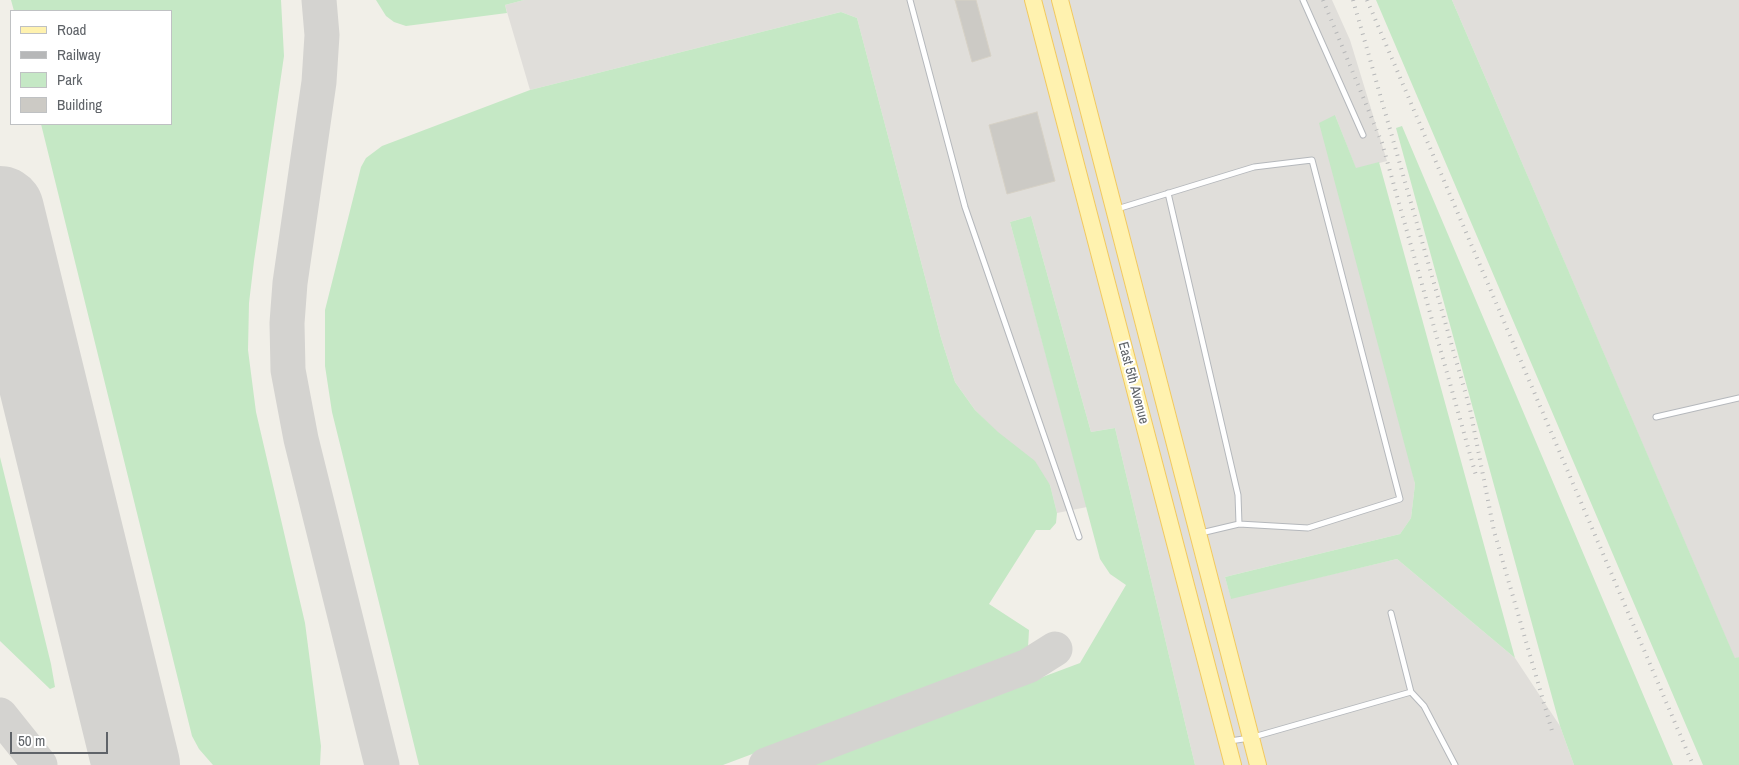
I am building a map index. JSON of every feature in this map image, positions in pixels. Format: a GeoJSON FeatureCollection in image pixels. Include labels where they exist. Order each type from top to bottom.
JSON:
{"type":"FeatureCollection","features":[{"type":"Feature","properties":{"kind":"main road","name":"East 5th Avenue"},"geometry":{"type":"LineString","coordinates":[[1033,0],[1233,765]]}},
{"type":"Feature","properties":{"kind":"main road","name":"East 5th Avenue"},"geometry":{"type":"LineString","coordinates":[[1060,0],[1258,765]]}},
{"type":"Feature","properties":{"kind":"lane"},"geometry":{"type":"LineString","coordinates":[[910,0],[966,207],[1079,538]]}},
{"type":"Feature","properties":{"kind":"lane"},"geometry":{"type":"LineString","coordinates":[[1304,0],[1363,134]]}},
{"type":"Feature","properties":{"kind":"lane"},"geometry":{"type":"LineString","coordinates":[[1114,210],[1254,167],[1312,160],[1400,499],[1308,528],[1239,524],[1198,534]]}},
{"type":"Feature","properties":{"kind":"lane"},"geometry":{"type":"LineString","coordinates":[[1168,193],[1238,496],[1239,524]]}},
{"type":"Feature","properties":{"kind":"lane"},"geometry":{"type":"LineString","coordinates":[[1656,417],[1739,398]]}},
{"type":"Feature","properties":{"kind":"lane"},"geometry":{"type":"LineString","coordinates":[[1391,613],[1411,692],[1424,706],[1455,765]]}},
{"type":"Feature","properties":{"kind":"lane"},"geometry":{"type":"LineString","coordinates":[[1227,742],[1250,738],[1411,692]]}},
{"type":"Feature","properties":{"kind":"shaded area"},"geometry":{"type":"Polygon","coordinates":[[[524,0],[1332,0],[1350,40],[1387,161],[1356,169],[1335,115],[1415,484],[1411,518],[1400,534],[1225,577],[1231,598],[1397,559],[1515,658],[1560,726],[1574,765],[1195,765],[1115,428],[1091,432],[1031,216],[1010,222],[1087,507],[1057,513],[1050,485],[975,410],[955,382],[941,338],[857,18],[841,12],[530,90],[505,5],[524,0]]]}},
{"type":"Feature","properties":{"kind":"shaded area"},"geometry":{"type":"Polygon","coordinates":[[[1452,0],[1739,0],[1739,657],[1735,659],[1452,0]]]}},
{"type":"Feature","properties":{"kind":"green space"},"geometry":{"type":"Polygon","coordinates":[[[11,0],[281,0],[284,56],[254,261],[249,303],[248,350],[256,412],[305,623],[321,746],[320,765],[213,765],[199,749],[192,736],[41,125],[172,125],[172,10],[14,10],[11,0]]]}},
{"type":"Feature","properties":{"kind":"green space"},"geometry":{"type":"Polygon","coordinates":[[[376,0],[524,0],[505,5],[507,13],[406,26],[394,22],[386,16],[376,0]]]}},
{"type":"Feature","properties":{"kind":"green space"},"geometry":{"type":"Polygon","coordinates":[[[1376,0],[1452,0],[1735,658],[1739,657],[1739,765],[1703,765],[1376,0]]]}},
{"type":"Feature","properties":{"kind":"green space"},"geometry":{"type":"Polygon","coordinates":[[[841,12],[857,18],[941,338],[955,382],[975,410],[998,432],[1035,461],[1050,485],[1057,513],[1056,523],[1050,530],[1036,530],[989,604],[1029,630],[1028,648],[1024,652],[723,765],[419,765],[332,412],[325,366],[325,310],[361,167],[366,158],[382,146],[530,90],[841,12]]]}},
{"type":"Feature","properties":{"kind":"green space"},"geometry":{"type":"Polygon","coordinates":[[[1335,115],[1356,168],[1379,162],[1515,658],[1397,559],[1231,599],[1225,577],[1400,534],[1411,518],[1415,484],[1319,123],[1335,115]]]}},
{"type":"Feature","properties":{"kind":"green space"},"geometry":{"type":"Polygon","coordinates":[[[1402,126],[1673,765],[1574,765],[1560,726],[1396,128],[1402,126]]]}},
{"type":"Feature","properties":{"kind":"green space"},"geometry":{"type":"Polygon","coordinates":[[[1031,216],[1091,432],[1115,428],[1195,765],[808,765],[1080,663],[1126,585],[1110,574],[1100,559],[1010,222],[1031,216]]]}},
{"type":"Feature","properties":{"kind":"green space"},"geometry":{"type":"Polygon","coordinates":[[[0,457],[51,664],[55,687],[50,689],[0,641],[0,457]]]}},
{"type":"Feature","properties":{"kind":"building"},"geometry":{"type":"Polygon","coordinates":[[[955,0],[976,0],[991,56],[972,62],[955,0]]]}},
{"type":"Feature","properties":{"kind":"building"},"geometry":{"type":"Polygon","coordinates":[[[1037,112],[1055,181],[1007,194],[989,125],[1037,112]]]}},
{"type":"Feature","properties":{"kind":"taxiway"},"geometry":{"type":"LineString","coordinates":[[319,0],[322,35],[319,82],[290,283],[287,323],[288,370],[301,439],[382,765]]}},
{"type":"Feature","properties":{"kind":"taxiway"},"geometry":{"type":"LineString","coordinates":[[766,765],[1028,666],[1055,649]]}},
{"type":"Feature","properties":{"kind":"taxiway"},"geometry":{"type":"LineString","coordinates":[[0,715],[40,765]]}},
{"type":"Feature","properties":{"kind":"taxiway"},"geometry":{"type":"LineString","coordinates":[[127,729],[141,765]]}},
{"type":"Feature","properties":{"kind":"runway"},"geometry":{"type":"LineString","coordinates":[[0,210],[136,765]]}},
{"type":"Feature","properties":{"kind":"railway"},"geometry":{"type":"LineString","coordinates":[[1323,0],[1382,143],[1477,479]]}},
{"type":"Feature","properties":{"kind":"railway"},"geometry":{"type":"LineString","coordinates":[[1353,0],[1470,409],[1494,531],[1552,731]]}},
{"type":"Feature","properties":{"kind":"railway"},"geometry":{"type":"LineString","coordinates":[[1367,0],[1693,765]]}}]}
